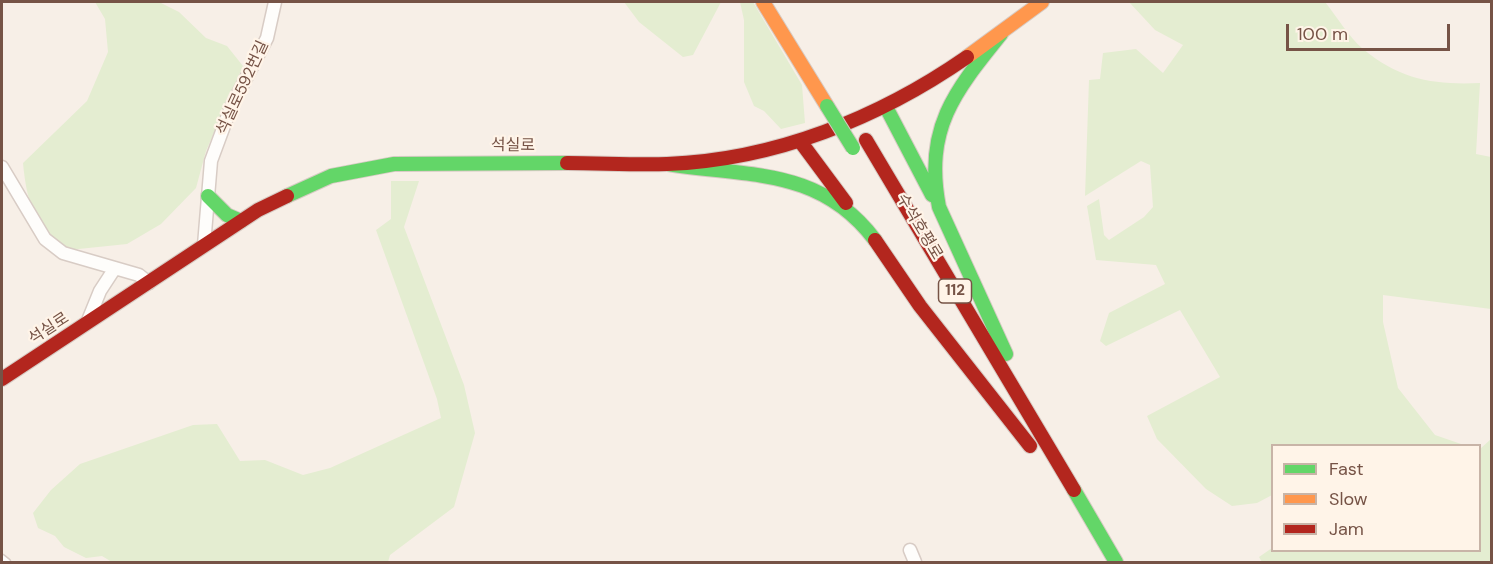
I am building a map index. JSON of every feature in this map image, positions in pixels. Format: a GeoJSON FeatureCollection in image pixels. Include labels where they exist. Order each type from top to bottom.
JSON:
{"type":"FeatureCollection","features":[{"type":"Feature","properties":{"kind":"main road","name":"수석호평로"},"geometry":{"type":"LineString","coordinates":[[763,2],[833,103],[866,140],[1116,562]]}},
{"type":"Feature","properties":{"kind":"main road","name":"석실로"},"geometry":{"type":"LineString","coordinates":[[2,379],[240,221],[258,210],[331,176],[394,164],[439,162],[668,164],[733,158],[800,141],[886,107],[928,84],[1042,2]]}},
{"type":"Feature","properties":{"kind":"main road"},"geometry":{"type":"LineString","coordinates":[[939,206],[933,184],[933,156],[939,130],[955,92],[1000,34]]}},
{"type":"Feature","properties":{"kind":"main road","name":"수석호평로"},"geometry":{"type":"LineString","coordinates":[[822,70],[833,103],[856,153]]}},
{"type":"Feature","properties":{"kind":"main road"},"geometry":{"type":"LineString","coordinates":[[886,107],[939,206],[1044,441]]}},
{"type":"Feature","properties":{"kind":"main road"},"geometry":{"type":"LineString","coordinates":[[800,141],[919,305],[1033,451],[975,354]]}},
{"type":"Feature","properties":{"kind":"main road"},"geometry":{"type":"LineString","coordinates":[[668,164],[704,171],[758,172],[799,184],[832,198],[860,222]]}},
{"type":"Feature","properties":{"kind":"main road"},"geometry":{"type":"LineString","coordinates":[[208,196],[227,215],[240,221]]}},
{"type":"Feature","properties":{"kind":"street","name":"석실로592번길"},"geometry":{"type":"LineString","coordinates":[[204,245],[211,161],[231,107],[267,38],[275,2]]}},
{"type":"Feature","properties":{"kind":"street"},"geometry":{"type":"LineString","coordinates":[[2,166],[45,239],[63,253],[139,275],[149,283]]}},
{"type":"Feature","properties":{"kind":"street"},"geometry":{"type":"LineString","coordinates":[[87,324],[100,291],[115,268]]}},
{"type":"Feature","properties":{"kind":"street"},"geometry":{"type":"LineString","coordinates":[[909,550],[915,562]]}},
{"type":"Feature","properties":{"kind":"lane"},"geometry":{"type":"LineString","coordinates":[[2,558],[7,562]]}},
{"type":"Feature","properties":{"kind":"green space"},"geometry":{"type":"Polygon","coordinates":[[[95,2],[159,2],[179,12],[206,38],[227,46],[243,66],[206,151],[196,188],[161,224],[127,244],[69,250],[48,232],[34,213],[27,191],[23,163],[87,101],[108,52],[105,19],[95,2]]]}},
{"type":"Feature","properties":{"kind":"green space"},"geometry":{"type":"Polygon","coordinates":[[[624,2],[721,2],[693,55],[683,57],[639,22],[624,2]]]}},
{"type":"Feature","properties":{"kind":"green space"},"geometry":{"type":"Polygon","coordinates":[[[740,2],[753,2],[802,85],[805,123],[781,129],[764,111],[754,106],[744,82],[744,20],[740,2]]]}},
{"type":"Feature","properties":{"kind":"green space"},"geometry":{"type":"Polygon","coordinates":[[[1129,2],[1325,2],[1363,49],[1391,68],[1404,74],[1433,81],[1480,83],[1476,154],[1491,157],[1491,309],[1383,295],[1383,322],[1398,388],[1435,435],[1461,444],[1271,444],[1271,496],[1257,503],[1232,506],[1206,489],[1157,439],[1147,416],[1220,377],[1180,310],[1106,346],[1100,341],[1109,313],[1165,284],[1156,265],[1096,260],[1087,206],[1099,199],[1104,235],[1109,240],[1144,217],[1153,207],[1150,165],[1141,161],[1085,196],[1089,80],[1100,79],[1103,53],[1136,49],[1163,73],[1183,45],[1155,30],[1129,2]]]}},
{"type":"Feature","properties":{"kind":"green space"},"geometry":{"type":"Polygon","coordinates":[[[391,181],[419,181],[404,227],[464,385],[475,433],[454,507],[390,555],[388,562],[112,562],[102,556],[86,558],[64,547],[55,536],[38,528],[33,513],[51,490],[80,464],[193,425],[217,424],[240,461],[265,460],[303,475],[330,468],[441,418],[437,399],[376,230],[391,219],[391,181]]]}},
{"type":"Feature","properties":{"kind":"green space"},"geometry":{"type":"Polygon","coordinates":[[[1491,439],[1491,562],[1262,562],[1259,557],[1271,549],[1271,552],[1481,552],[1481,448],[1491,439]]]}},
{"type":"Feature","properties":{"kind":"traffic: fast"},"geometry":{"type":"LineString","coordinates":[[1001,34],[969,75],[947,113],[936,155],[935,180],[939,207],[1006,354]]}},
{"type":"Feature","properties":{"kind":"traffic: fast"},"geometry":{"type":"LineString","coordinates":[[827,106],[853,148]]}},
{"type":"Feature","properties":{"kind":"traffic: fast"},"geometry":{"type":"LineString","coordinates":[[886,107],[932,195]]}},
{"type":"Feature","properties":{"kind":"traffic: fast"},"geometry":{"type":"LineString","coordinates":[[287,196],[331,176],[394,164],[567,163]]}},
{"type":"Feature","properties":{"kind":"traffic: fast"},"geometry":{"type":"LineString","coordinates":[[668,164],[754,175],[806,187],[831,199],[854,216],[875,240]]}},
{"type":"Feature","properties":{"kind":"traffic: fast"},"geometry":{"type":"LineString","coordinates":[[208,196],[227,215],[241,221]]}},
{"type":"Feature","properties":{"kind":"traffic: fast"},"geometry":{"type":"LineString","coordinates":[[1074,490],[1116,562]]}},
{"type":"Feature","properties":{"kind":"traffic: slow"},"geometry":{"type":"LineString","coordinates":[[763,2],[827,106]]}},
{"type":"Feature","properties":{"kind":"traffic: slow"},"geometry":{"type":"LineString","coordinates":[[967,57],[1042,2]]}},
{"type":"Feature","properties":{"kind":"traffic: jam"},"geometry":{"type":"LineString","coordinates":[[567,163],[667,164],[707,161],[786,144],[862,117],[898,99],[967,57]]}},
{"type":"Feature","properties":{"kind":"traffic: jam"},"geometry":{"type":"LineString","coordinates":[[866,140],[1074,490]]}},
{"type":"Feature","properties":{"kind":"traffic: jam"},"geometry":{"type":"LineString","coordinates":[[800,141],[846,203]]}},
{"type":"Feature","properties":{"kind":"traffic: jam"},"geometry":{"type":"LineString","coordinates":[[2,379],[258,210],[287,196]]}},
{"type":"Feature","properties":{"kind":"traffic: jam"},"geometry":{"type":"LineString","coordinates":[[875,240],[920,306],[1030,446]]}}]}
